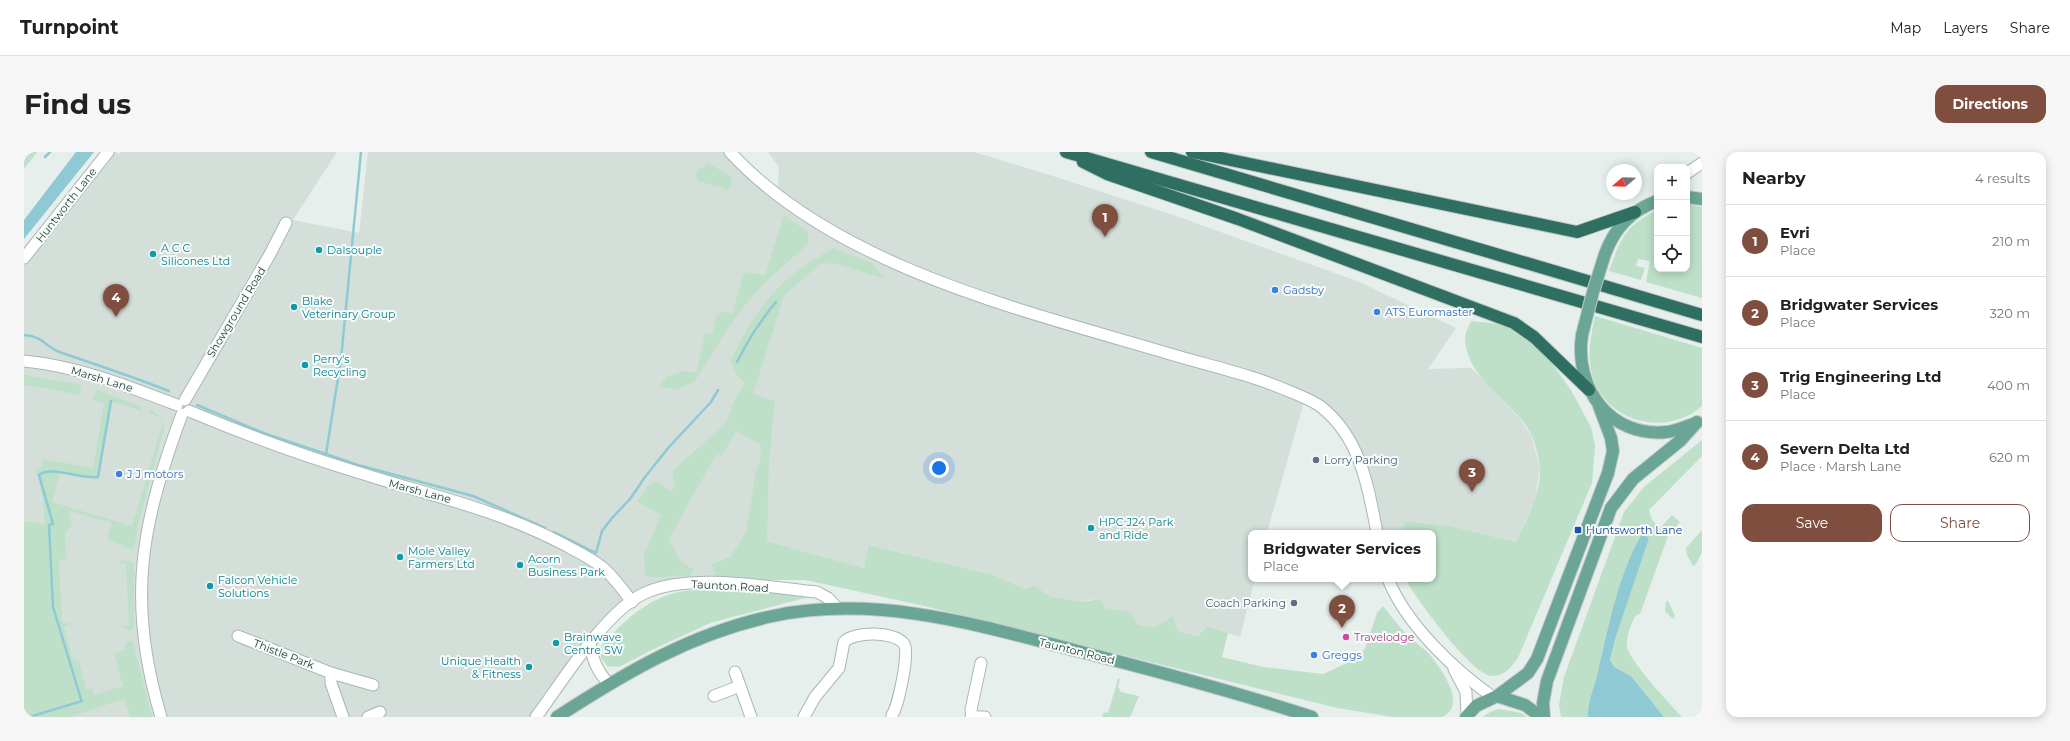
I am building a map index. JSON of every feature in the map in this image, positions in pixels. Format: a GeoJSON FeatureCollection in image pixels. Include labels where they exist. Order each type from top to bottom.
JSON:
{"type":"FeatureCollection","features":[{"type":"Feature","properties":{"kind":"highway"},"geometry":{"type":"LineString","coordinates":[[1062,152],[1107,174],[1238,219],[1514,323],[1534,337],[1589,390]]}},
{"type":"Feature","properties":{"kind":"highway"},"geometry":{"type":"LineString","coordinates":[[1066,152],[1702,336]]}},
{"type":"Feature","properties":{"kind":"highway"},"geometry":{"type":"LineString","coordinates":[[1151,152],[1702,314]]}},
{"type":"Feature","properties":{"kind":"highway"},"geometry":{"type":"LineString","coordinates":[[1192,152],[1577,232],[1635,212]]}},
{"type":"Feature","properties":{"kind":"main road"},"geometry":{"type":"LineString","coordinates":[[1690,197],[1702,199]]}},
{"type":"Feature","properties":{"kind":"main road"},"geometry":{"type":"LineString","coordinates":[[1467,716],[1476,706],[1495,696],[1528,673],[1537,659],[1608,473],[1613,451],[1611,438],[1599,406],[1589,390],[1581,367],[1580,349],[1582,335],[1605,254],[1620,227],[1635,212],[1652,203]]}},
{"type":"Feature","properties":{"kind":"main road"},"geometry":{"type":"LineString","coordinates":[[1599,406],[1618,421],[1632,428],[1649,432],[1668,432],[1700,421]]}},
{"type":"Feature","properties":{"kind":"main road"},"geometry":{"type":"LineString","coordinates":[[1544,717],[1543,703],[1546,680],[1611,508],[1633,479],[1681,440],[1700,421]]}},
{"type":"Feature","properties":{"kind":"main road","name":"Taunton Road"},"geometry":{"type":"LineString","coordinates":[[557,717],[609,684],[662,654],[717,631],[774,616],[838,609],[866,608],[902,611],[983,626],[1122,662],[1313,717]]}},
{"type":"Feature","properties":{"kind":"main road"},"geometry":{"type":"LineString","coordinates":[[1495,696],[1525,705],[1541,717]]}},
{"type":"Feature","properties":{"kind":"street","name":"Huntworth Lane"},"geometry":{"type":"LineString","coordinates":[[24,258],[108,152]]}},
{"type":"Feature","properties":{"kind":"street"},"geometry":{"type":"LineString","coordinates":[[730,152],[769,189],[800,212],[868,251],[916,272],[962,290],[1032,313],[1275,385],[1319,406],[1346,434],[1359,456],[1370,492],[1376,530]]}},
{"type":"Feature","properties":{"kind":"street"},"geometry":{"type":"LineString","coordinates":[[1690,171],[1702,163]]}},
{"type":"Feature","properties":{"kind":"street","name":"Showground Road"},"geometry":{"type":"LineString","coordinates":[[160,717],[143,636],[140,596],[142,556],[156,490],[183,407],[269,256],[286,223]]}},
{"type":"Feature","properties":{"kind":"street","name":"Marsh Lane"},"geometry":{"type":"LineString","coordinates":[[24,361],[55,364],[124,384],[183,407],[236,431],[411,489],[477,507],[548,536],[602,567],[616,581],[632,602]]}},
{"type":"Feature","properties":{"kind":"street"},"geometry":{"type":"LineString","coordinates":[[1390,582],[1409,614],[1450,662],[1475,684],[1495,696]]}},
{"type":"Feature","properties":{"kind":"street","name":"Taunton Road"},"geometry":{"type":"LineString","coordinates":[[536,717],[590,644],[614,616],[641,595],[657,588],[695,583],[817,592],[828,598],[838,609]]}},
{"type":"Feature","properties":{"kind":"street"},"geometry":{"type":"LineString","coordinates":[[804,717],[815,697],[839,668],[844,642],[854,636],[866,634],[887,636],[900,640],[906,647],[907,652],[905,668],[895,708],[890,716]]}},
{"type":"Feature","properties":{"kind":"street","name":"Thistle Park"},"geometry":{"type":"LineString","coordinates":[[238,636],[331,673],[373,684]]}},
{"type":"Feature","properties":{"kind":"street"},"geometry":{"type":"LineString","coordinates":[[590,644],[593,662],[599,673],[609,684]]}},
{"type":"Feature","properties":{"kind":"street"},"geometry":{"type":"LineString","coordinates":[[1450,662],[1466,692],[1467,716]]}},
{"type":"Feature","properties":{"kind":"street"},"geometry":{"type":"LineString","coordinates":[[981,663],[971,710],[971,717],[985,717]]}},
{"type":"Feature","properties":{"kind":"street"},"geometry":{"type":"LineString","coordinates":[[735,672],[752,717]]}},
{"type":"Feature","properties":{"kind":"street"},"geometry":{"type":"LineString","coordinates":[[331,673],[331,683],[343,717]]}},
{"type":"Feature","properties":{"kind":"street"},"geometry":{"type":"LineString","coordinates":[[714,696],[740,686]]}},
{"type":"Feature","properties":{"kind":"street"},"geometry":{"type":"LineString","coordinates":[[368,717],[380,712]]}},
{"type":"Feature","properties":{"kind":"shaded area"},"geometry":{"type":"Polygon","coordinates":[[[108,152],[115,152],[119,154],[121,152],[337,152],[293,220],[359,233],[368,152],[730,152],[773,192],[778,185],[779,167],[768,152],[974,152],[1179,217],[1357,281],[1456,328],[1428,369],[1470,368],[1477,373],[1519,418],[1531,435],[1540,468],[1535,499],[1516,542],[1450,526],[1405,521],[1401,530],[1376,530],[1353,445],[1305,398],[1268,530],[1248,530],[1248,582],[1254,582],[1240,637],[1207,626],[1198,636],[1178,631],[1173,617],[1152,628],[1137,624],[1131,612],[1106,608],[1091,599],[1083,602],[1050,596],[1041,590],[1025,589],[994,575],[870,545],[864,568],[767,541],[711,564],[716,580],[657,588],[614,616],[536,717],[24,717],[24,258],[108,152]]]}},
{"type":"Feature","properties":{"kind":"green space"},"geometry":{"type":"Polygon","coordinates":[[[24,152],[37,152],[24,169],[24,152]]]}},
{"type":"Feature","properties":{"kind":"green space"},"geometry":{"type":"Polygon","coordinates":[[[709,163],[732,178],[729,190],[699,182],[696,176],[698,170],[709,163]]]}},
{"type":"Feature","properties":{"kind":"green space"},"geometry":{"type":"Polygon","coordinates":[[[1690,205],[1702,207],[1702,298],[1646,282],[1650,261],[1638,259],[1636,266],[1645,268],[1641,280],[1609,271],[1621,241],[1631,228],[1654,212],[1654,272],[1690,272],[1690,205]]]}},
{"type":"Feature","properties":{"kind":"green space"},"geometry":{"type":"Polygon","coordinates":[[[784,215],[808,232],[808,244],[772,276],[750,299],[730,325],[695,381],[677,390],[659,387],[667,376],[683,371],[696,372],[705,333],[712,335],[717,314],[725,311],[732,314],[744,272],[765,275],[784,215]]]}},
{"type":"Feature","properties":{"kind":"green space"},"geometry":{"type":"Polygon","coordinates":[[[833,248],[872,263],[885,279],[834,263],[820,264],[784,296],[753,394],[775,401],[769,463],[767,541],[864,568],[869,545],[994,575],[1025,589],[1035,586],[1050,596],[1083,602],[1100,599],[1106,608],[1131,612],[1137,624],[1152,628],[1173,616],[1178,631],[1198,636],[1207,626],[1228,633],[1222,657],[1263,667],[1323,674],[1358,658],[1365,648],[1377,613],[1383,606],[1409,637],[1428,653],[1445,676],[1453,695],[1453,704],[1450,712],[1442,717],[1393,717],[1337,708],[924,606],[805,580],[716,580],[711,564],[731,556],[746,532],[756,470],[760,462],[761,445],[736,431],[721,457],[717,453],[669,539],[681,561],[694,570],[690,576],[645,576],[644,555],[661,515],[637,502],[648,485],[657,481],[671,492],[675,486],[672,471],[725,424],[735,399],[745,383],[736,375],[731,360],[749,325],[773,293],[782,284],[792,275],[833,248]]]}},
{"type":"Feature","properties":{"kind":"green space"},"geometry":{"type":"Polygon","coordinates":[[[1595,316],[1702,348],[1702,406],[1687,416],[1671,421],[1655,423],[1638,420],[1623,414],[1609,404],[1599,390],[1592,374],[1590,345],[1595,316]]]}},
{"type":"Feature","properties":{"kind":"green space"},"geometry":{"type":"Polygon","coordinates":[[[1471,321],[1500,324],[1527,335],[1543,351],[1571,390],[1591,427],[1595,445],[1592,483],[1518,658],[1510,668],[1497,676],[1483,673],[1472,664],[1445,635],[1407,582],[1436,582],[1436,530],[1401,530],[1405,521],[1450,526],[1516,542],[1529,515],[1536,495],[1540,476],[1540,467],[1538,455],[1531,434],[1523,422],[1482,378],[1473,366],[1467,353],[1465,338],[1471,321]]]}},
{"type":"Feature","properties":{"kind":"green space"},"geometry":{"type":"Polygon","coordinates":[[[24,375],[78,384],[81,387],[81,395],[24,385],[24,375]]]}},
{"type":"Feature","properties":{"kind":"green space"},"geometry":{"type":"Polygon","coordinates":[[[97,390],[140,406],[142,411],[111,402],[98,477],[60,472],[52,502],[132,526],[163,422],[162,418],[148,413],[150,409],[163,418],[164,428],[139,521],[134,549],[124,548],[124,546],[109,540],[108,535],[112,523],[70,511],[69,515],[72,526],[65,533],[66,558],[59,561],[62,622],[71,624],[64,627],[72,657],[73,659],[79,660],[86,690],[91,688],[94,695],[123,686],[114,654],[125,650],[125,644],[129,641],[133,642],[152,717],[130,717],[124,699],[70,717],[33,717],[82,702],[81,700],[24,717],[24,521],[45,525],[43,499],[36,471],[42,466],[43,459],[93,468],[104,403],[92,400],[97,390]]]}},
{"type":"Feature","properties":{"kind":"green space"},"geometry":{"type":"Polygon","coordinates":[[[1702,440],[1702,456],[1649,510],[1652,520],[1660,528],[1672,515],[1680,522],[1668,536],[1640,614],[1635,616],[1630,627],[1627,642],[1629,653],[1634,661],[1682,717],[1664,717],[1631,676],[1614,667],[1610,661],[1616,636],[1608,632],[1588,717],[1561,717],[1559,705],[1564,677],[1624,512],[1644,487],[1702,440]]]}},
{"type":"Feature","properties":{"kind":"green space"},"geometry":{"type":"Polygon","coordinates":[[[1702,530],[1702,552],[1696,564],[1693,566],[1687,555],[1686,548],[1702,530]]]}},
{"type":"Feature","properties":{"kind":"green space"},"geometry":{"type":"Polygon","coordinates":[[[125,560],[134,563],[134,626],[132,630],[129,631],[122,627],[122,625],[129,625],[126,564],[120,563],[120,561],[125,560]]]}},
{"type":"Feature","properties":{"kind":"green space"},"geometry":{"type":"Polygon","coordinates":[[[722,589],[769,592],[809,597],[710,623],[619,667],[607,666],[601,658],[600,648],[626,621],[645,606],[667,595],[679,592],[722,589]]]}},
{"type":"Feature","properties":{"kind":"green space"},"geometry":{"type":"Polygon","coordinates":[[[1666,601],[1668,601],[1675,616],[1673,619],[1665,611],[1666,601]]]}},
{"type":"Feature","properties":{"kind":"green space"},"geometry":{"type":"Polygon","coordinates":[[[1118,679],[1120,679],[1118,687],[1121,692],[1139,696],[1130,717],[1102,717],[1104,712],[1108,713],[1118,679]]]}},
{"type":"Feature","properties":{"kind":"green space"},"geometry":{"type":"Polygon","coordinates":[[[1499,709],[1521,713],[1527,717],[1483,717],[1490,712],[1499,709]]]}},
{"type":"Feature","properties":{"kind":"water"},"geometry":{"type":"Polygon","coordinates":[[[76,152],[94,152],[24,239],[24,220],[76,152]]]}},
{"type":"Feature","properties":{"kind":"water"},"geometry":{"type":"Polygon","coordinates":[[[1642,534],[1649,538],[1616,636],[1610,660],[1614,667],[1631,676],[1664,717],[1588,717],[1590,700],[1620,584],[1642,534]]]}},
{"type":"Feature","properties":{"kind":"waterway"},"geometry":{"type":"LineString","coordinates":[[45,157],[50,152]]}},
{"type":"Feature","properties":{"kind":"waterway"},"geometry":{"type":"LineString","coordinates":[[361,152],[341,359],[326,454],[358,465],[473,496],[545,528]]}},
{"type":"Feature","properties":{"kind":"waterway"},"geometry":{"type":"LineString","coordinates":[[737,362],[745,346],[776,302]]}},
{"type":"Feature","properties":{"kind":"waterway"},"geometry":{"type":"LineString","coordinates":[[24,335],[41,340],[57,351],[169,391]]}},
{"type":"Feature","properties":{"kind":"waterway"},"geometry":{"type":"LineString","coordinates":[[554,532],[596,553],[602,531],[630,499],[645,477],[669,447],[711,402],[718,390]]}},
{"type":"Feature","properties":{"kind":"waterway"},"geometry":{"type":"LineString","coordinates":[[81,699],[53,607],[49,525],[53,524],[39,475],[44,472],[59,472],[84,477],[98,477],[111,401]]}},
{"type":"Feature","properties":{"kind":"waterway"},"geometry":{"type":"LineString","coordinates":[[197,405],[266,434],[326,454]]}},
{"type":"Feature","properties":{"kind":"waterway"},"geometry":{"type":"LineString","coordinates":[[29,717],[82,701]]}},
{"type":"Feature","properties":{"kind":"place","name":"Evri"},"geometry":{"type":"Point","coordinates":[1105,237]}},
{"type":"Feature","properties":{"kind":"place","name":"Dalsouple"},"geometry":{"type":"Point","coordinates":[319,250]}},
{"type":"Feature","properties":{"kind":"place","name":"A C C Silicones Ltd"},"geometry":{"type":"Point","coordinates":[153,254]}},
{"type":"Feature","properties":{"kind":"place","name":"Gadsby"},"geometry":{"type":"Point","coordinates":[1275,290]}},
{"type":"Feature","properties":{"kind":"place","name":"Blake Veterinary Group"},"geometry":{"type":"Point","coordinates":[294,307]}},
{"type":"Feature","properties":{"kind":"place","name":"ATS Euromaster"},"geometry":{"type":"Point","coordinates":[1377,312]}},
{"type":"Feature","properties":{"kind":"place","name":"Severn Delta Ltd"},"geometry":{"type":"Point","coordinates":[116,317]}},
{"type":"Feature","properties":{"kind":"place","name":"Perry's Recycling"},"geometry":{"type":"Point","coordinates":[305,365]}},
{"type":"Feature","properties":{"kind":"place","name":"Lorry Parking"},"geometry":{"type":"Point","coordinates":[1316,460]}},
{"type":"Feature","properties":{"kind":"place","name":"J J motors"},"geometry":{"type":"Point","coordinates":[119,474]}},
{"type":"Feature","properties":{"kind":"place","name":"Trig Engineering Ltd"},"geometry":{"type":"Point","coordinates":[1472,492]}},
{"type":"Feature","properties":{"kind":"place","name":"HPC J24 Park and Ride"},"geometry":{"type":"Point","coordinates":[1091,528]}},
{"type":"Feature","properties":{"kind":"place","name":"Huntsworth Lane"},"geometry":{"type":"Point","coordinates":[1578,530]}},
{"type":"Feature","properties":{"kind":"place","name":"Mole Valley Farmers Ltd"},"geometry":{"type":"Point","coordinates":[400,557]}},
{"type":"Feature","properties":{"kind":"place","name":"Acorn Business Park"},"geometry":{"type":"Point","coordinates":[520,565]}},
{"type":"Feature","properties":{"kind":"place","name":"Falcon Vehicle Solutions"},"geometry":{"type":"Point","coordinates":[210,586]}},
{"type":"Feature","properties":{"kind":"place","name":"Coach Parking"},"geometry":{"type":"Point","coordinates":[1294,603]}},
{"type":"Feature","properties":{"kind":"place","name":"Bridgwater Services"},"geometry":{"type":"Point","coordinates":[1342,628]}},
{"type":"Feature","properties":{"kind":"place","name":"Travelodge"},"geometry":{"type":"Point","coordinates":[1346,637]}},
{"type":"Feature","properties":{"kind":"place","name":"Brainwave Centre SW"},"geometry":{"type":"Point","coordinates":[556,643]}},
{"type":"Feature","properties":{"kind":"place","name":"Greggs"},"geometry":{"type":"Point","coordinates":[1314,655]}},
{"type":"Feature","properties":{"kind":"place","name":"Unique Health & Fitness"},"geometry":{"type":"Point","coordinates":[529,667]}}]}
